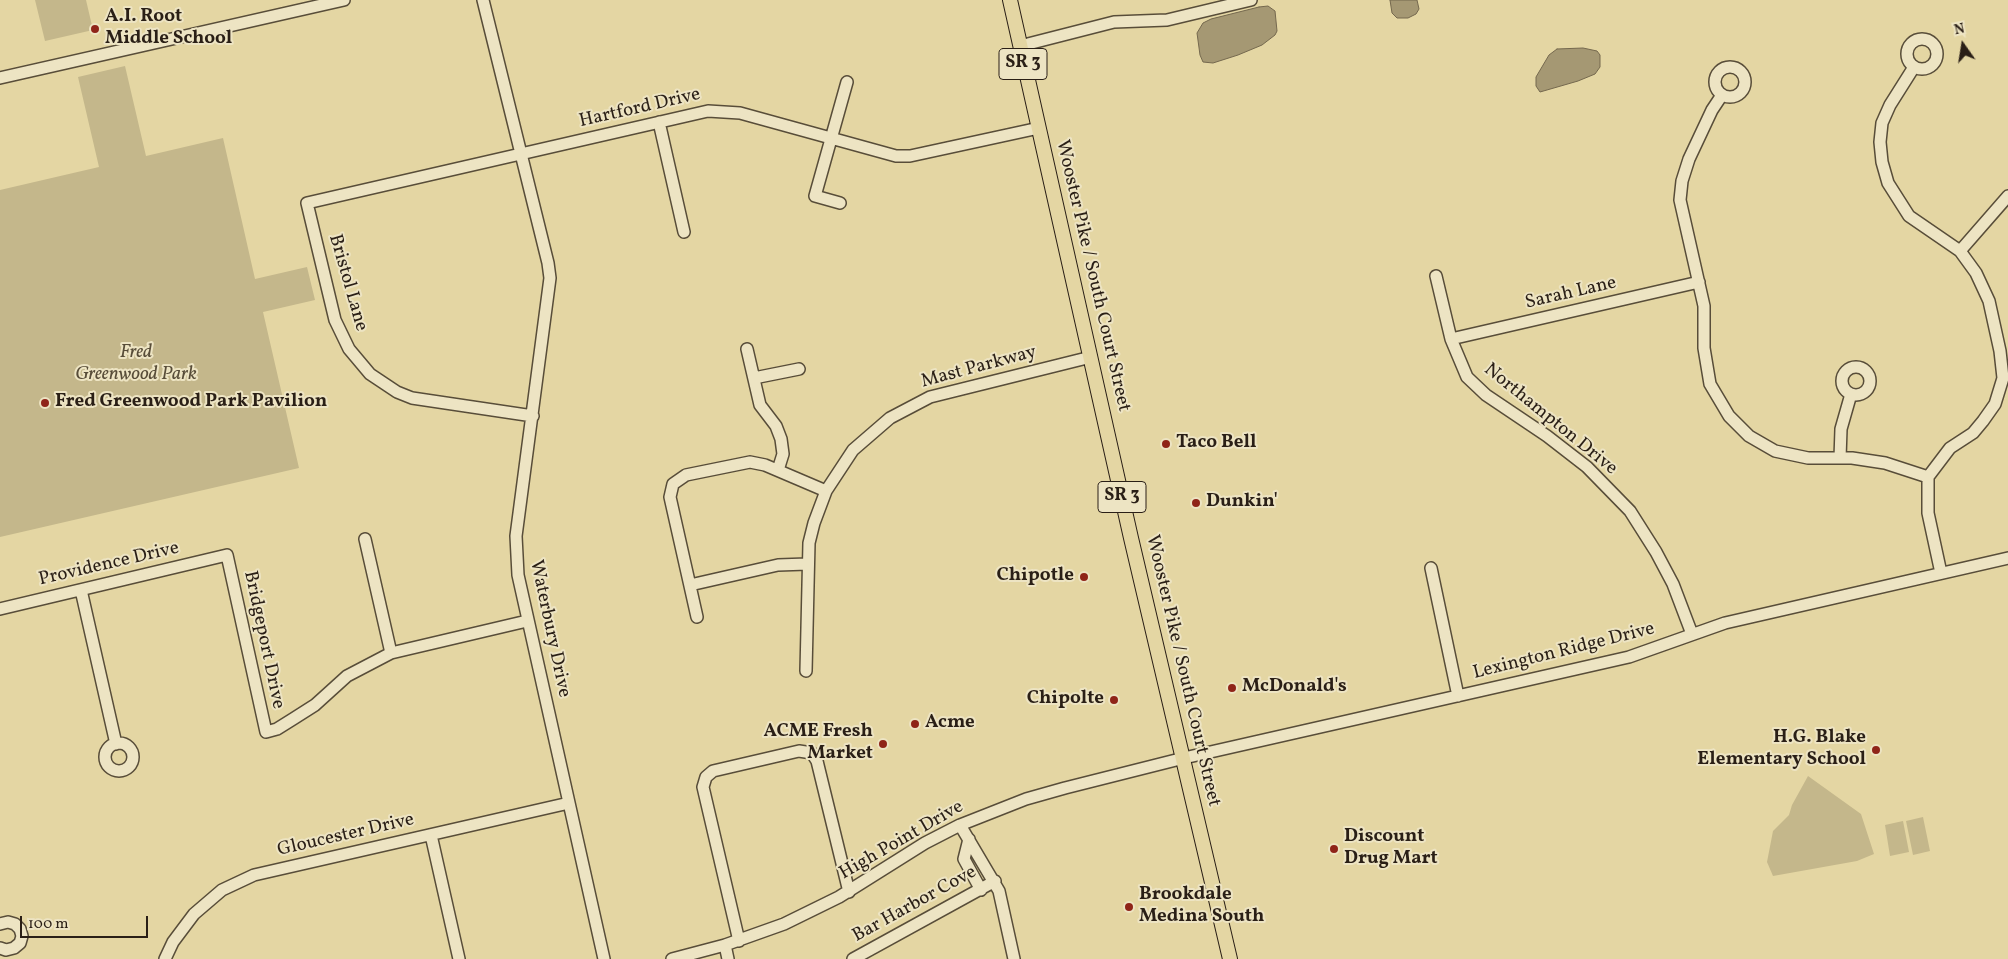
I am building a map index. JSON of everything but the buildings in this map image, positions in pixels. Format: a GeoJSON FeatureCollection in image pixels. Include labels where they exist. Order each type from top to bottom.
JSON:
{"type":"FeatureCollection","features":[{"type":"Feature","properties":{"kind":"main road","name":"SR 3"},"geometry":{"type":"LineString","coordinates":[[1010,0],[1039,128]]}},
{"type":"Feature","properties":{"kind":"main road","name":"Wooster Pike / South Court Street"},"geometry":{"type":"LineString","coordinates":[[1039,128],[1230,959]]}},
{"type":"Feature","properties":{"kind":"street"},"geometry":{"type":"LineString","coordinates":[[0,78],[344,0]]}},
{"type":"Feature","properties":{"kind":"street","name":"Waterbury Drive"},"geometry":{"type":"LineString","coordinates":[[483,0],[548,263],[550,278],[516,536],[518,575],[604,959]]}},
{"type":"Feature","properties":{"kind":"street"},"geometry":{"type":"LineString","coordinates":[[1020,46],[1114,22],[1167,20],[1251,0]]}},
{"type":"Feature","properties":{"kind":"street"},"geometry":{"type":"LineString","coordinates":[[1914,67],[1890,105],[1882,123],[1880,142],[1882,162],[1888,183],[1909,216],[1960,251],[1976,273],[1989,301],[2000,351],[2003,378],[1995,404],[1983,421],[1973,432],[1950,448],[1928,477],[1928,513],[1941,573]]}},
{"type":"Feature","properties":{"kind":"street"},"geometry":{"type":"LineString","coordinates":[[840,203],[815,196],[847,82]]}},
{"type":"Feature","properties":{"kind":"street"},"geometry":{"type":"LineString","coordinates":[[1722,95],[1712,110],[1689,159],[1682,180],[1680,200],[1704,306],[1704,348],[1710,384],[1729,416],[1748,436],[1775,451],[1808,458],[1840,458],[1885,463],[1928,477]]}},
{"type":"Feature","properties":{"kind":"street","name":"Hartford Drive"},"geometry":{"type":"LineString","coordinates":[[307,203],[708,111],[721,110],[740,113],[884,154],[910,156],[1039,128]]}},
{"type":"Feature","properties":{"kind":"street"},"geometry":{"type":"LineString","coordinates":[[659,122],[684,232]]}},
{"type":"Feature","properties":{"kind":"street"},"geometry":{"type":"LineString","coordinates":[[1960,251],[2008,196]]}},
{"type":"Feature","properties":{"kind":"street","name":"Bristol Lane"},"geometry":{"type":"LineString","coordinates":[[307,203],[335,320],[349,349],[370,374],[390,388],[412,398],[533,416]]}},
{"type":"Feature","properties":{"kind":"street","name":"Northampton Drive"},"geometry":{"type":"LineString","coordinates":[[1436,276],[1451,340],[1461,366],[1475,386],[1547,436],[1587,468],[1630,511],[1656,552],[1673,584],[1692,634]]}},
{"type":"Feature","properties":{"kind":"street","name":"Sarah Lane"},"geometry":{"type":"LineString","coordinates":[[1451,340],[1700,282]]}},
{"type":"Feature","properties":{"kind":"street"},"geometry":{"type":"LineString","coordinates":[[747,349],[760,405],[776,426],[781,439],[783,454],[778,470]]}},
{"type":"Feature","properties":{"kind":"street","name":"Mast Parkway"},"geometry":{"type":"LineString","coordinates":[[806,671],[807,564],[814,523],[826,491],[847,458],[860,443],[879,426],[910,406],[953,390],[1091,357]]}},
{"type":"Feature","properties":{"kind":"street"},"geometry":{"type":"LineString","coordinates":[[754,378],[799,369]]}},
{"type":"Feature","properties":{"kind":"street"},"geometry":{"type":"LineString","coordinates":[[1840,458],[1841,429],[1850,394]]}},
{"type":"Feature","properties":{"kind":"street"},"geometry":{"type":"LineString","coordinates":[[697,617],[670,497],[673,484],[686,475],[744,463],[758,463],[826,491]]}},
{"type":"Feature","properties":{"kind":"street"},"geometry":{"type":"LineString","coordinates":[[365,539],[391,653],[527,621]]}},
{"type":"Feature","properties":{"kind":"street","name":"Bridgeport Drive"},"geometry":{"type":"LineString","coordinates":[[227,555],[266,732],[294,719],[315,705],[347,676],[391,653]]}},
{"type":"Feature","properties":{"kind":"street","name":"Providence Drive"},"geometry":{"type":"LineString","coordinates":[[0,609],[227,555]]}},
{"type":"Feature","properties":{"kind":"street","name":"Lexington Ridge Drive"},"geometry":{"type":"LineString","coordinates":[[1184,758],[1629,657],[1725,623],[2008,558]]}},
{"type":"Feature","properties":{"kind":"street"},"geometry":{"type":"LineString","coordinates":[[690,585],[778,565],[807,564]]}},
{"type":"Feature","properties":{"kind":"street"},"geometry":{"type":"LineString","coordinates":[[1431,568],[1458,696]]}},
{"type":"Feature","properties":{"kind":"street"},"geometry":{"type":"LineString","coordinates":[[81,590],[116,744]]}},
{"type":"Feature","properties":{"kind":"street"},"geometry":{"type":"LineString","coordinates":[[738,941],[703,787],[706,777],[713,771],[799,751],[812,753],[817,761],[848,892]]}},
{"type":"Feature","properties":{"kind":"street","name":"High Point Drive"},"geometry":{"type":"LineString","coordinates":[[672,959],[738,941],[784,924],[848,892],[925,843],[960,825],[1026,800],[1065,788],[1184,758]]}},
{"type":"Feature","properties":{"kind":"street","name":"Gloucester Drive"},"geometry":{"type":"LineString","coordinates":[[166,959],[173,942],[194,914],[208,900],[238,881],[254,875],[570,803]]}},
{"type":"Feature","properties":{"kind":"street"},"geometry":{"type":"LineString","coordinates":[[960,825],[995,881],[1014,959]]}},
{"type":"Feature","properties":{"kind":"street"},"geometry":{"type":"LineString","coordinates":[[432,834],[459,959]]}},
{"type":"Feature","properties":{"kind":"street"},"geometry":{"type":"LineString","coordinates":[[969,839],[964,859],[981,890]]}},
{"type":"Feature","properties":{"kind":"street","name":"Bar Harbor Cove"},"geometry":{"type":"LineString","coordinates":[[853,959],[995,881]]}},
{"type":"Feature","properties":{"kind":"street"},"geometry":{"type":"LineString","coordinates":[[0,924],[8,922],[15,924],[20,929],[22,936],[20,943],[14,948],[6,950],[0,948]]}},
{"type":"Feature","properties":{"kind":"street"},"geometry":{"type":"LineString","coordinates":[[724,945],[728,959]]}},
{"type":"Feature","properties":{"kind":"green space"},"geometry":{"type":"Polygon","coordinates":[[[35,0],[86,0],[93,30],[45,41],[35,0]]]}},
{"type":"Feature","properties":{"kind":"green space","name":"Fred Greenwood Park"},"geometry":{"type":"Polygon","coordinates":[[[125,66],[146,156],[223,138],[255,279],[307,267],[315,300],[263,312],[299,468],[0,537],[0,190],[99,167],[78,77],[125,66]]]}},
{"type":"Feature","properties":{"kind":"green space"},"geometry":{"type":"Polygon","coordinates":[[[1808,776],[1861,814],[1874,854],[1857,861],[1773,876],[1767,862],[1773,831],[1789,815],[1792,805],[1808,776]]]}},
{"type":"Feature","properties":{"kind":"green space"},"geometry":{"type":"Polygon","coordinates":[[[1923,817],[1930,851],[1913,855],[1906,821],[1923,817]]]}},
{"type":"Feature","properties":{"kind":"green space"},"geometry":{"type":"Polygon","coordinates":[[[1903,821],[1909,852],[1890,856],[1885,825],[1903,821]]]}},
{"type":"Feature","properties":{"kind":"shaded area"},"geometry":{"type":"Polygon","coordinates":[[[1390,0],[1417,0],[1419,9],[1416,14],[1408,18],[1397,18],[1392,13],[1390,0]]]}},
{"type":"Feature","properties":{"kind":"shaded area"},"geometry":{"type":"Polygon","coordinates":[[[1268,6],[1275,11],[1277,31],[1275,35],[1262,45],[1238,55],[1213,63],[1203,62],[1200,55],[1197,33],[1203,23],[1211,19],[1268,6]]]}},
{"type":"Feature","properties":{"kind":"shaded area"},"geometry":{"type":"Polygon","coordinates":[[[1583,48],[1597,51],[1600,55],[1600,67],[1595,74],[1540,92],[1536,86],[1536,77],[1549,55],[1557,49],[1583,48]]]}},
{"type":"Feature","properties":{"kind":"place","name":"A.I. Root Middle School"},"geometry":{"type":"Point","coordinates":[95,29]}},
{"type":"Feature","properties":{"kind":"place","name":"Fred Greenwood Park Pavilion"},"geometry":{"type":"Point","coordinates":[45,403]}},
{"type":"Feature","properties":{"kind":"place","name":"Taco Bell"},"geometry":{"type":"Point","coordinates":[1166,444]}},
{"type":"Feature","properties":{"kind":"place","name":"Dunkin'"},"geometry":{"type":"Point","coordinates":[1196,503]}},
{"type":"Feature","properties":{"kind":"place","name":"Chipotle"},"geometry":{"type":"Point","coordinates":[1084,577]}},
{"type":"Feature","properties":{"kind":"place","name":"McDonald's"},"geometry":{"type":"Point","coordinates":[1232,688]}},
{"type":"Feature","properties":{"kind":"place","name":"Chipolte"},"geometry":{"type":"Point","coordinates":[1114,700]}},
{"type":"Feature","properties":{"kind":"place","name":"Acme"},"geometry":{"type":"Point","coordinates":[915,724]}},
{"type":"Feature","properties":{"kind":"place","name":"ACME Fresh Market"},"geometry":{"type":"Point","coordinates":[883,744]}},
{"type":"Feature","properties":{"kind":"place","name":"H.G. Blake Elementary School"},"geometry":{"type":"Point","coordinates":[1876,750]}},
{"type":"Feature","properties":{"kind":"place","name":"Discount Drug Mart"},"geometry":{"type":"Point","coordinates":[1334,849]}},
{"type":"Feature","properties":{"kind":"place","name":"Brookdale Medina South"},"geometry":{"type":"Point","coordinates":[1129,907]}}]}
